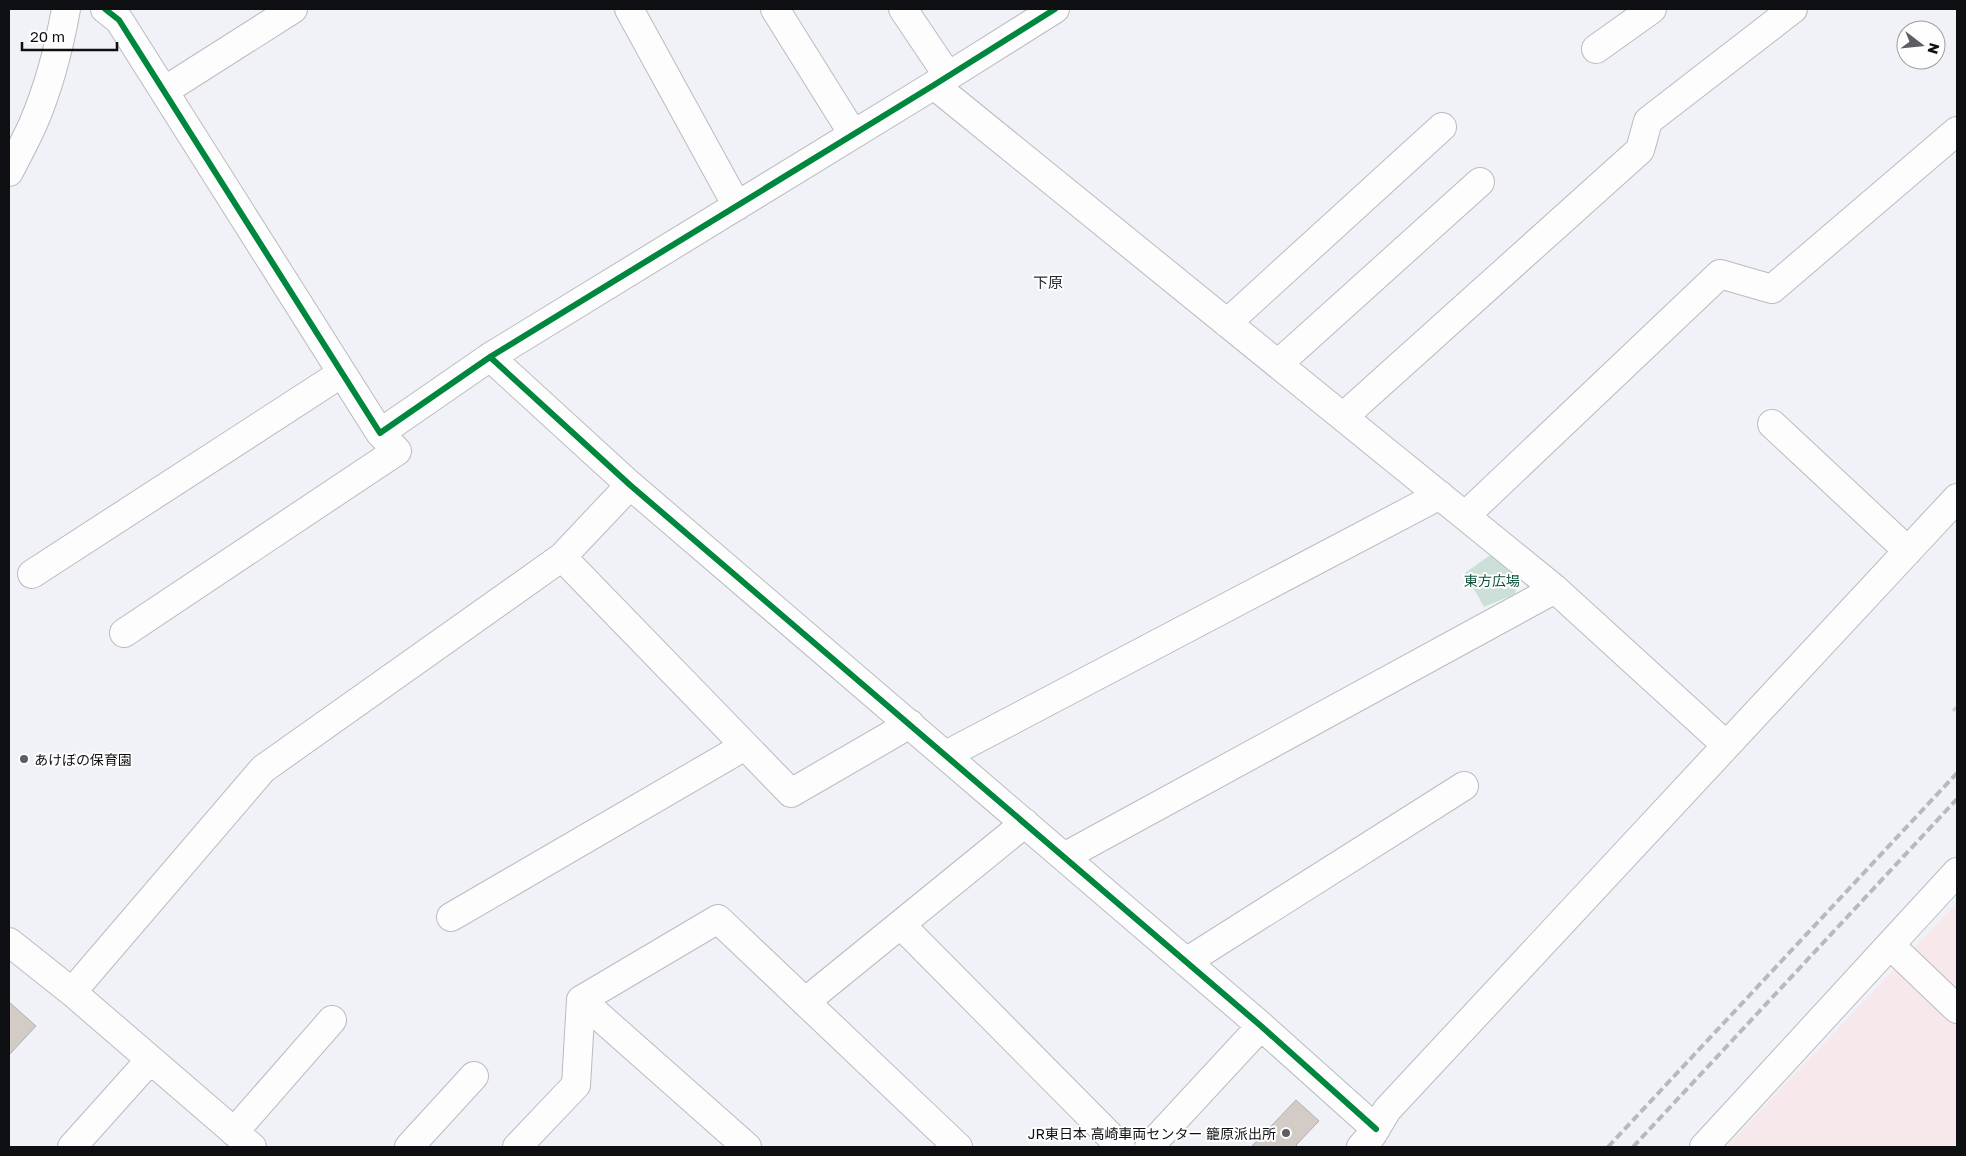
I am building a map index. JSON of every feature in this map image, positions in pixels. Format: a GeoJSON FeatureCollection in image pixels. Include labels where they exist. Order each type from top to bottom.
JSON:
{"type":"FeatureCollection","features":[{"type":"Feature","properties":{"kind":"street"},"geometry":{"type":"LineString","coordinates":[[9,172],[33,123],[48,84],[62,36],[66,9]]}},
{"type":"Feature","properties":{"kind":"street"},"geometry":{"type":"LineString","coordinates":[[105,9],[118,20],[380,433],[397,450],[124,633]]}},
{"type":"Feature","properties":{"kind":"street"},"geometry":{"type":"LineString","coordinates":[[164,91],[293,9]]}},
{"type":"Feature","properties":{"kind":"street"},"geometry":{"type":"LineString","coordinates":[[629,9],[737,206]]}},
{"type":"Feature","properties":{"kind":"street"},"geometry":{"type":"LineString","coordinates":[[775,9],[854,134]]}},
{"type":"Feature","properties":{"kind":"street"},"geometry":{"type":"LineString","coordinates":[[903,9],[941,81],[1227,323],[1555,589],[1726,745]]}},
{"type":"Feature","properties":{"kind":"street"},"geometry":{"type":"LineString","coordinates":[[380,433],[490,357],[941,81],[1055,9]]}},
{"type":"Feature","properties":{"kind":"street"},"geometry":{"type":"LineString","coordinates":[[1596,49],[1652,9]]}},
{"type":"Feature","properties":{"kind":"street"},"geometry":{"type":"LineString","coordinates":[[1343,417],[1640,150],[1648,121],[1793,9]]}},
{"type":"Feature","properties":{"kind":"street"},"geometry":{"type":"LineString","coordinates":[[1227,323],[1442,127]]}},
{"type":"Feature","properties":{"kind":"street"},"geometry":{"type":"LineString","coordinates":[[1465,516],[1720,274],[1772,289],[1957,131]]}},
{"type":"Feature","properties":{"kind":"street"},"geometry":{"type":"LineString","coordinates":[[1278,364],[1480,182]]}},
{"type":"Feature","properties":{"kind":"street"},"geometry":{"type":"LineString","coordinates":[[490,357],[630,485],[1261,1026],[1369,1138],[1387,1110],[1957,498]]}},
{"type":"Feature","properties":{"kind":"street"},"geometry":{"type":"LineString","coordinates":[[32,574],[342,373]]}},
{"type":"Feature","properties":{"kind":"street"},"geometry":{"type":"LineString","coordinates":[[1772,424],[1908,551]]}},
{"type":"Feature","properties":{"kind":"street"},"geometry":{"type":"LineString","coordinates":[[72,992],[264,768],[562,556],[630,485]]}},
{"type":"Feature","properties":{"kind":"street"},"geometry":{"type":"LineString","coordinates":[[946,755],[1440,495]]}},
{"type":"Feature","properties":{"kind":"street"},"geometry":{"type":"LineString","coordinates":[[562,556],[791,793],[910,724]]}},
{"type":"Feature","properties":{"kind":"street"},"geometry":{"type":"LineString","coordinates":[[1064,857],[1555,589]]}},
{"type":"Feature","properties":{"kind":"street"},"geometry":{"type":"LineString","coordinates":[[451,917],[745,746]]}},
{"type":"Feature","properties":{"kind":"street"},"geometry":{"type":"LineString","coordinates":[[1186,962],[1464,786]]}},
{"type":"Feature","properties":{"kind":"street"},"geometry":{"type":"LineString","coordinates":[[805,1002],[1025,823]]}},
{"type":"Feature","properties":{"kind":"street"},"geometry":{"type":"LineString","coordinates":[[1704,1147],[1957,872]]}},
{"type":"Feature","properties":{"kind":"street"},"geometry":{"type":"LineString","coordinates":[[581,1000],[718,919],[958,1147]]}},
{"type":"Feature","properties":{"kind":"street"},"geometry":{"type":"LineString","coordinates":[[901,925],[1121,1147]]}},
{"type":"Feature","properties":{"kind":"street"},"geometry":{"type":"LineString","coordinates":[[9,942],[72,992],[243,1139],[332,1020]]}},
{"type":"Feature","properties":{"kind":"street"},"geometry":{"type":"LineString","coordinates":[[1890,945],[1957,1009]]}},
{"type":"Feature","properties":{"kind":"street"},"geometry":{"type":"LineString","coordinates":[[517,1147],[576,1084],[581,1000]]}},
{"type":"Feature","properties":{"kind":"street"},"geometry":{"type":"LineString","coordinates":[[581,1000],[747,1147]]}},
{"type":"Feature","properties":{"kind":"street"},"geometry":{"type":"LineString","coordinates":[[1149,1147],[1261,1026]]}},
{"type":"Feature","properties":{"kind":"street"},"geometry":{"type":"LineString","coordinates":[[72,1147],[150,1060]]}},
{"type":"Feature","properties":{"kind":"street"},"geometry":{"type":"LineString","coordinates":[[409,1147],[474,1076]]}},
{"type":"Feature","properties":{"kind":"path"},"geometry":{"type":"LineString","coordinates":[[1953,711],[1957,706]]}},
{"type":"Feature","properties":{"kind":"shaded area"},"geometry":{"type":"Polygon","coordinates":[[[1957,903],[1957,1147],[1726,1147],[1957,903]]]}},
{"type":"Feature","properties":{"kind":"green space","name":"東方広場"},"geometry":{"type":"Polygon","coordinates":[[[1493,553],[1519,575],[1515,594],[1484,607],[1465,573],[1493,553]]]}},
{"type":"Feature","properties":{"kind":"building"},"geometry":{"type":"Polygon","coordinates":[[[9,1002],[36,1026],[9,1055],[9,1002]]]}},
{"type":"Feature","properties":{"kind":"building","name":"JR東日本 高崎車両センター 籠原派出所"},"geometry":{"type":"Polygon","coordinates":[[[1296,1100],[1319,1121],[1296,1145],[1298,1147],[1251,1147],[1296,1100]]]}},
{"type":"Feature","properties":{"kind":"railway"},"geometry":{"type":"LineString","coordinates":[[1608,1147],[1957,773]]}},
{"type":"Feature","properties":{"kind":"railway"},"geometry":{"type":"LineString","coordinates":[[1633,1147],[1957,799]]}},
{"type":"Feature","properties":{"kind":"cycle path"},"geometry":{"type":"LineString","coordinates":[[105,9],[119,20],[380,433],[490,357],[1055,9]]}},
{"type":"Feature","properties":{"kind":"cycle path"},"geometry":{"type":"LineString","coordinates":[[490,357],[630,485],[1261,1026],[1376,1129]]}},
{"type":"Feature","properties":{"kind":"place","name":"あけぼの保育園"},"geometry":{"type":"Point","coordinates":[24,759]}},
{"type":"Feature","properties":{"kind":"place","name":"JR東日本 高崎車両センター 籠原派出所"},"geometry":{"type":"Point","coordinates":[1286,1133]}},
{"type":"Feature","properties":{"kind":"district","name":"下原"},"geometry":{"type":"Point","coordinates":[1048,282]}}]}
